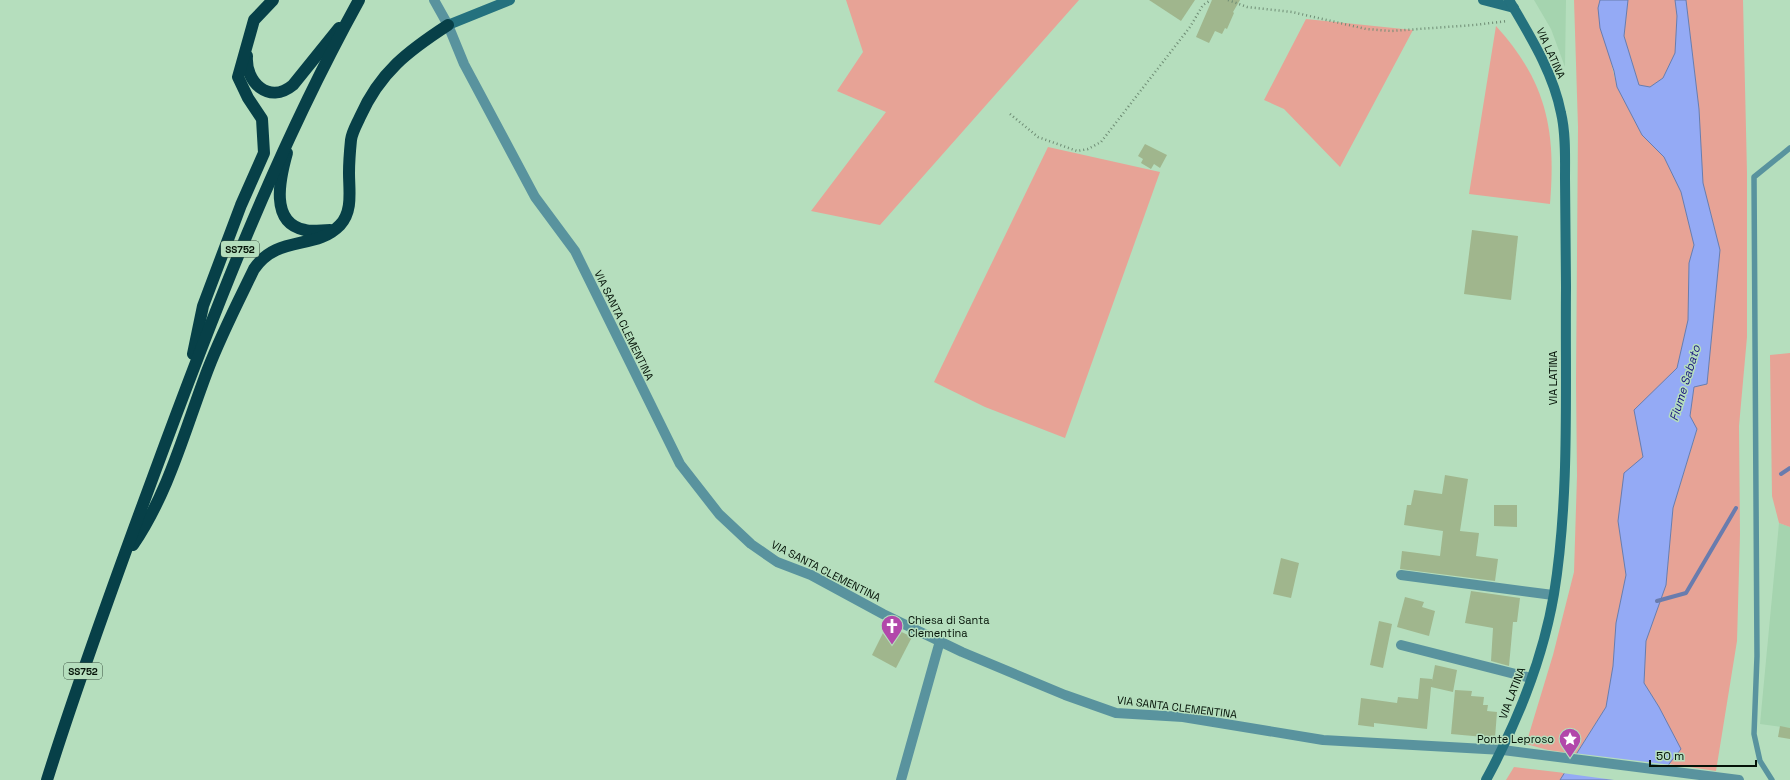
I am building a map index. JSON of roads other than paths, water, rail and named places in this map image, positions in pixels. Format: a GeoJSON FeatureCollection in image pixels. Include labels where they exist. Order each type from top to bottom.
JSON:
{"type":"FeatureCollection","features":[{"type":"Feature","properties":{"kind":"highway"},"geometry":{"type":"LineString","coordinates":[[190,375],[203,306],[241,205],[264,153],[262,119],[248,98],[238,77],[254,20],[273,0]]}},
{"type":"Feature","properties":{"kind":"highway","name":"SS752"},"geometry":{"type":"LineString","coordinates":[[47,780],[66,719],[190,375],[246,233],[294,125],[359,0]]}},
{"type":"Feature","properties":{"kind":"highway"},"geometry":{"type":"LineString","coordinates":[[247,43],[246,61],[250,77],[259,87],[270,92],[277,93],[293,86],[316,54],[353,12]]}},
{"type":"Feature","properties":{"kind":"highway"},"geometry":{"type":"LineString","coordinates":[[122,562],[148,522],[160,499],[209,368],[254,269],[261,258],[271,251],[282,246],[326,235],[340,225],[346,216],[350,205],[349,172],[351,138],[367,100],[385,76],[409,51],[448,25]]}},
{"type":"Feature","properties":{"kind":"highway"},"geometry":{"type":"LineString","coordinates":[[294,125],[285,159],[279,200],[281,210],[289,222],[296,227],[305,230],[333,230]]}},
{"type":"Feature","properties":{"kind":"street","name":"VIA SANTA CLEMENTINA"},"geometry":{"type":"LineString","coordinates":[[434,0],[448,25],[464,64],[535,196],[575,251],[680,464],[718,514],[751,544],[778,562],[811,575],[883,614],[940,641],[1065,695],[1116,713],[1183,718],[1323,740],[1503,750],[1734,780]]}},
{"type":"Feature","properties":{"kind":"street"},"geometry":{"type":"LineString","coordinates":[[448,25],[510,0]]}},
{"type":"Feature","properties":{"kind":"street"},"geometry":{"type":"LineString","coordinates":[[1483,0],[1512,4]]}},
{"type":"Feature","properties":{"kind":"street"},"geometry":{"type":"LineString","coordinates":[[1502,0],[1512,4]]}},
{"type":"Feature","properties":{"kind":"street","name":"VIA LATINA"},"geometry":{"type":"LineString","coordinates":[[1486,780],[1503,750],[1531,678],[1553,595],[1560,545],[1565,438],[1565,157],[1562,114],[1546,68],[1522,19],[1512,4]]}},
{"type":"Feature","properties":{"kind":"street"},"geometry":{"type":"LineString","coordinates":[[1401,575],[1553,595]]}},
{"type":"Feature","properties":{"kind":"street"},"geometry":{"type":"LineString","coordinates":[[901,780],[940,641]]}},
{"type":"Feature","properties":{"kind":"street"},"geometry":{"type":"LineString","coordinates":[[1401,644],[1531,678]]}},
{"type":"Feature","properties":{"kind":"lane"},"geometry":{"type":"LineString","coordinates":[[1772,780],[1760,761],[1754,734],[1756,656],[1754,177],[1790,148]]}},
{"type":"Feature","properties":{"kind":"water","name":"Fiume Sabato"},"geometry":{"type":"Polygon","coordinates":[[[1600,0],[1628,0],[1624,36],[1639,85],[1650,87],[1663,78],[1675,53],[1677,16],[1675,0],[1686,0],[1699,109],[1703,183],[1720,250],[1707,384],[1694,387],[1690,416],[1697,429],[1673,508],[1666,585],[1646,641],[1644,683],[1659,707],[1681,749],[1669,764],[1664,780],[1560,780],[1606,707],[1613,666],[1616,623],[1626,575],[1618,521],[1624,473],[1643,457],[1634,410],[1677,368],[1688,320],[1689,263],[1694,245],[1681,192],[1664,157],[1642,135],[1617,87],[1614,71],[1600,28],[1598,8],[1600,0]]]}},
{"type":"Feature","properties":{"kind":"waterway"},"geometry":{"type":"LineString","coordinates":[[1781,474],[1790,468]]}},
{"type":"Feature","properties":{"kind":"waterway"},"geometry":{"type":"LineString","coordinates":[[1657,601],[1686,593],[1736,508]]}},
{"type":"Feature","properties":{"kind":"place","name":"Chiesa di Santa Clementina"},"geometry":{"type":"Point","coordinates":[892,646]}},
{"type":"Feature","properties":{"kind":"place","name":"Ponte Leproso"},"geometry":{"type":"Point","coordinates":[1570,758]}}]}
